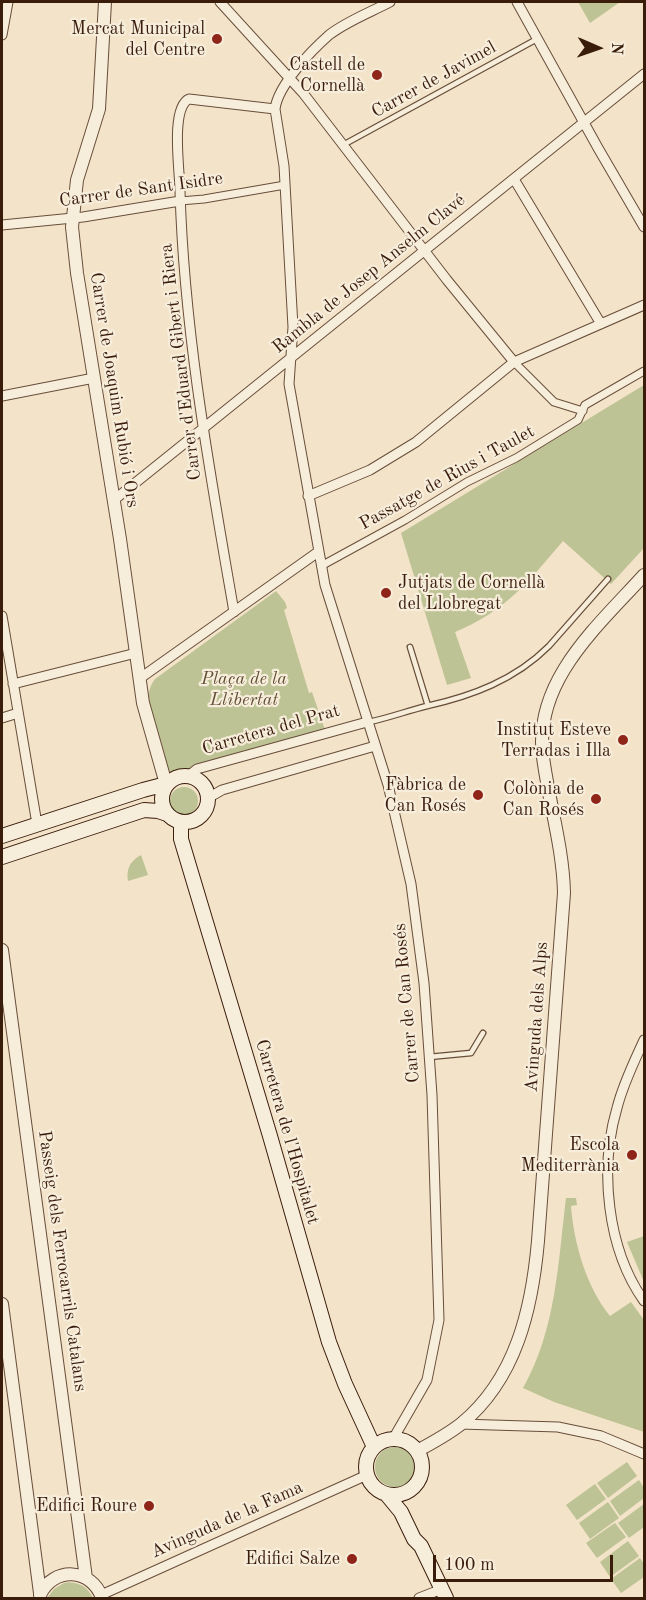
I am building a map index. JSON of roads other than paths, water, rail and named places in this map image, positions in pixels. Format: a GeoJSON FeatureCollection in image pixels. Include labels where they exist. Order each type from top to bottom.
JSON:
{"type":"FeatureCollection","features":[{"type":"Feature","properties":{"kind":"main road"},"geometry":{"type":"LineString","coordinates":[[2,836],[166,784],[175,778],[195,777],[204,785],[208,798],[207,806],[199,818],[191,821],[181,822],[167,814],[144,810],[2,857]]}},
{"type":"Feature","properties":{"kind":"main road"},"geometry":{"type":"LineString","coordinates":[[166,784],[161,798],[167,814]]}},
{"type":"Feature","properties":{"kind":"main road","name":"Carretera de l'Hospitalet"},"geometry":{"type":"LineString","coordinates":[[181,822],[182,844],[329,1342],[374,1448]]}},
{"type":"Feature","properties":{"kind":"main road"},"geometry":{"type":"LineString","coordinates":[[387,1495],[399,1495],[410,1491],[417,1484],[422,1471],[422,1461],[417,1451],[407,1442],[393,1439],[374,1448],[367,1460],[367,1475],[374,1488],[387,1495],[401,1512],[414,1539],[421,1546]]}},
{"type":"Feature","properties":{"kind":"main road"},"geometry":{"type":"LineString","coordinates":[[410,1491],[410,1509],[421,1546],[444,1594]]}},
{"type":"Feature","properties":{"kind":"street"},"geometry":{"type":"LineString","coordinates":[[2,35],[8,2]]}},
{"type":"Feature","properties":{"kind":"street","name":"Carrer de Joaquim Rubió i Ors"},"geometry":{"type":"LineString","coordinates":[[105,2],[99,109],[79,173],[72,227],[77,273],[114,500],[142,703],[166,784]]}},
{"type":"Feature","properties":{"kind":"street"},"geometry":{"type":"LineString","coordinates":[[220,2],[303,93],[424,251],[514,362],[554,402],[583,411]]}},
{"type":"Feature","properties":{"kind":"street"},"geometry":{"type":"LineString","coordinates":[[276,109],[279,93],[289,78],[330,35],[390,2]]}},
{"type":"Feature","properties":{"kind":"street"},"geometry":{"type":"LineString","coordinates":[[517,2],[645,227]]}},
{"type":"Feature","properties":{"kind":"street","name":"Rambla de Josep Anselm Clavé"},"geometry":{"type":"LineString","coordinates":[[114,500],[645,74]]}},
{"type":"Feature","properties":{"kind":"street","name":"Carrer d'Eduard Gibert i Riera"},"geometry":{"type":"LineString","coordinates":[[234,612],[204,428],[187,299],[177,141],[180,107],[184,101],[193,99],[276,109]]}},
{"type":"Feature","properties":{"kind":"street","name":"Carrer de Can Rosés"},"geometry":{"type":"LineString","coordinates":[[276,109],[285,185],[293,327],[289,384],[308,496],[325,585],[388,785],[411,884],[423,973],[429,1057],[439,1320],[427,1380],[393,1439]]}},
{"type":"Feature","properties":{"kind":"street"},"geometry":{"type":"LineString","coordinates":[[513,179],[601,324]]}},
{"type":"Feature","properties":{"kind":"street","name":"Carrer de Sant Isidre"},"geometry":{"type":"LineString","coordinates":[[2,225],[73,218],[285,185]]}},
{"type":"Feature","properties":{"kind":"street"},"geometry":{"type":"LineString","coordinates":[[308,496],[354,478],[396,455],[431,431],[514,362],[645,305]]}},
{"type":"Feature","properties":{"kind":"street","name":"Passatge de Rius i Taulet"},"geometry":{"type":"LineString","coordinates":[[321,566],[405,520],[466,482],[516,458],[578,420],[585,405],[645,371]]}},
{"type":"Feature","properties":{"kind":"street"},"geometry":{"type":"LineString","coordinates":[[2,396],[94,378]]}},
{"type":"Feature","properties":{"kind":"street"},"geometry":{"type":"LineString","coordinates":[[139,679],[318,552]]}},
{"type":"Feature","properties":{"kind":"street","name":"Avinguda dels Alps"},"geometry":{"type":"LineString","coordinates":[[417,1451],[460,1424],[494,1389],[511,1360],[523,1326],[537,1250],[564,893],[563,862],[543,757],[544,721],[554,688],[567,664],[645,575]]}},
{"type":"Feature","properties":{"kind":"street"},"geometry":{"type":"LineString","coordinates":[[2,616],[3,639],[18,712],[36,824]]}},
{"type":"Feature","properties":{"kind":"street"},"geometry":{"type":"LineString","coordinates":[[13,684],[135,653]]}},
{"type":"Feature","properties":{"kind":"street"},"geometry":{"type":"LineString","coordinates":[[2,718],[18,712]]}},
{"type":"Feature","properties":{"kind":"street","name":"Carretera del Prat"},"geometry":{"type":"LineString","coordinates":[[188,776],[197,769],[367,722]]}},
{"type":"Feature","properties":{"kind":"street"},"geometry":{"type":"LineString","coordinates":[[208,798],[222,790],[375,746]]}},
{"type":"Feature","properties":{"kind":"street","name":"Passeig dels Ferrocarrils Catalans"},"geometry":{"type":"LineString","coordinates":[[2,950],[86,1578]]}},
{"type":"Feature","properties":{"kind":"street"},"geometry":{"type":"LineString","coordinates":[[645,1040],[630,1070],[616,1108],[609,1154],[608,1189],[611,1217],[623,1262],[645,1301]]}},
{"type":"Feature","properties":{"kind":"street"},"geometry":{"type":"LineString","coordinates":[[2,1304],[39,1596]]}},
{"type":"Feature","properties":{"kind":"street"},"geometry":{"type":"LineString","coordinates":[[460,1424],[558,1427],[601,1436],[645,1454]]}},
{"type":"Feature","properties":{"kind":"street","name":"Avinguda de la Fama"},"geometry":{"type":"LineString","coordinates":[[102,1597],[367,1475]]}},
{"type":"Feature","properties":{"kind":"street"},"geometry":{"type":"LineString","coordinates":[[39,1596],[53,1579],[63,1574],[72,1574],[86,1578],[102,1597]]}},
{"type":"Feature","properties":{"kind":"street"},"geometry":{"type":"LineString","coordinates":[[419,1599],[444,1594]]}},
{"type":"Feature","properties":{"kind":"lane","name":"Carrer de Javimel"},"geometry":{"type":"LineString","coordinates":[[343,145],[537,39]]}},
{"type":"Feature","properties":{"kind":"lane"},"geometry":{"type":"LineString","coordinates":[[367,722],[480,691],[496,684],[527,665],[549,646],[608,579]]}},
{"type":"Feature","properties":{"kind":"lane"},"geometry":{"type":"LineString","coordinates":[[410,647],[428,706]]}},
{"type":"Feature","properties":{"kind":"lane"},"geometry":{"type":"LineString","coordinates":[[429,1057],[471,1053],[483,1034]]}},
{"type":"Feature","properties":{"kind":"place","name":"Mercat Municipal del Centre"},"geometry":{"type":"Point","coordinates":[217,39]}},
{"type":"Feature","properties":{"kind":"place","name":"Castell de Cornellà"},"geometry":{"type":"Point","coordinates":[377,75]}},
{"type":"Feature","properties":{"kind":"place","name":"Jutjats de Cornellà del Llobregat"},"geometry":{"type":"Point","coordinates":[386,593]}},
{"type":"Feature","properties":{"kind":"place","name":"Institut Esteve Terradas i Illa"},"geometry":{"type":"Point","coordinates":[623,740]}},
{"type":"Feature","properties":{"kind":"place","name":"Fàbrica de Can Rosés"},"geometry":{"type":"Point","coordinates":[478,795]}},
{"type":"Feature","properties":{"kind":"place","name":"Colònia de Can Rosés"},"geometry":{"type":"Point","coordinates":[596,799]}},
{"type":"Feature","properties":{"kind":"place","name":"Escola Mediterrània"},"geometry":{"type":"Point","coordinates":[632,1155]}},
{"type":"Feature","properties":{"kind":"place","name":"Edifici Roure"},"geometry":{"type":"Point","coordinates":[149,1506]}},
{"type":"Feature","properties":{"kind":"place","name":"Edifici Salze"},"geometry":{"type":"Point","coordinates":[352,1559]}},
{"type":"Feature","properties":{"kind":"park label","name":"Plaça de la Llibertat"},"geometry":{"type":"Point","coordinates":[244,689]}}]}
